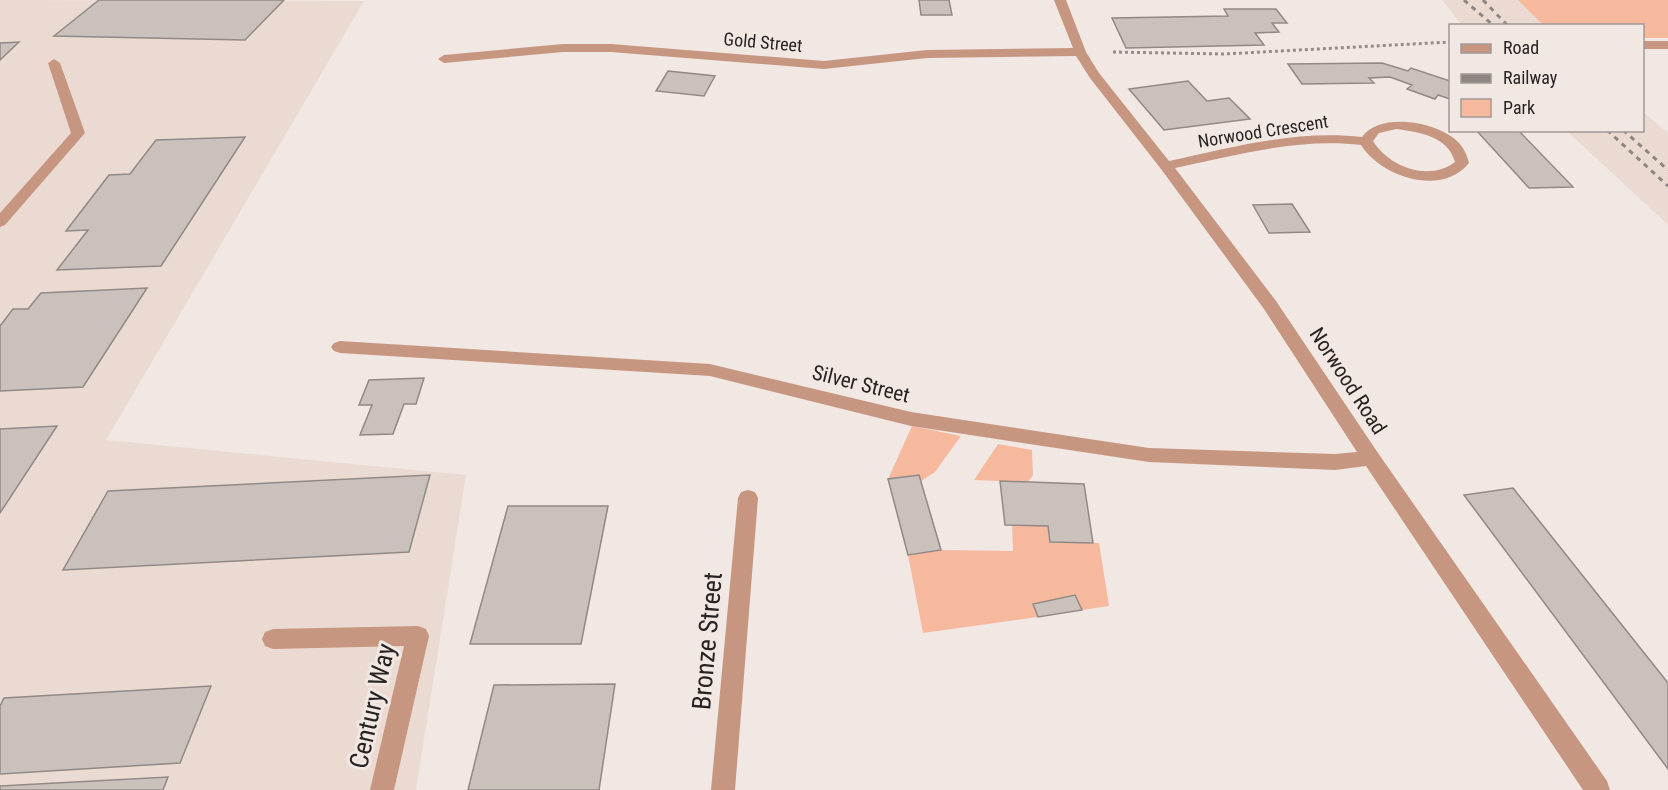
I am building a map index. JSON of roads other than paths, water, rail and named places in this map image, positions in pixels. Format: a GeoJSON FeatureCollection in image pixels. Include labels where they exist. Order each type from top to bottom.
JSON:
{"type":"FeatureCollection","features":[{"type":"Feature","properties":{"kind":"street","name":"Norwood Road"},"geometry":{"type":"LineString","coordinates":[[1059,0],[1080,52],[1121,111],[1166,165],[1270,305],[1371,458],[1598,790]]}},
{"type":"Feature","properties":{"kind":"street"},"geometry":{"type":"LineString","coordinates":[[1644,45],[1668,45]]}},
{"type":"Feature","properties":{"kind":"street","name":"Gold Street"},"geometry":{"type":"LineString","coordinates":[[444,59],[563,48],[611,48],[824,65],[856,64],[927,54],[1080,52]]}},
{"type":"Feature","properties":{"kind":"street"},"geometry":{"type":"LineString","coordinates":[[0,222],[78,133],[54,63]]}},
{"type":"Feature","properties":{"kind":"street"},"geometry":{"type":"LineString","coordinates":[[1380,127],[1412,127],[1428,131],[1449,142],[1461,154],[1461,163],[1455,171],[1440,175],[1420,175],[1399,170],[1381,161],[1370,150],[1366,141],[1370,132],[1380,127]]}},
{"type":"Feature","properties":{"kind":"street","name":"Norwood Crescent"},"geometry":{"type":"LineString","coordinates":[[1166,165],[1312,138],[1339,136],[1366,141]]}},
{"type":"Feature","properties":{"kind":"street","name":"Silver Street"},"geometry":{"type":"LineString","coordinates":[[340,347],[710,370],[910,419],[1149,455],[1335,462],[1371,458]]}},
{"type":"Feature","properties":{"kind":"street","name":"Bronze Street"},"geometry":{"type":"LineString","coordinates":[[723,790],[748,498]]}},
{"type":"Feature","properties":{"kind":"street","name":"Century Way"},"geometry":{"type":"LineString","coordinates":[[273,639],[418,636],[382,790]]}},
{"type":"Feature","properties":{"kind":"railway"},"geometry":{"type":"LineString","coordinates":[[1464,0],[1492,24]]}},
{"type":"Feature","properties":{"kind":"railway"},"geometry":{"type":"LineString","coordinates":[[1483,0],[1506,24]]}},
{"type":"Feature","properties":{"kind":"railway"},"geometry":{"type":"LineString","coordinates":[[1609,132],[1668,186]]}},
{"type":"Feature","properties":{"kind":"railway"},"geometry":{"type":"LineString","coordinates":[[1625,132],[1668,170]]}}]}
